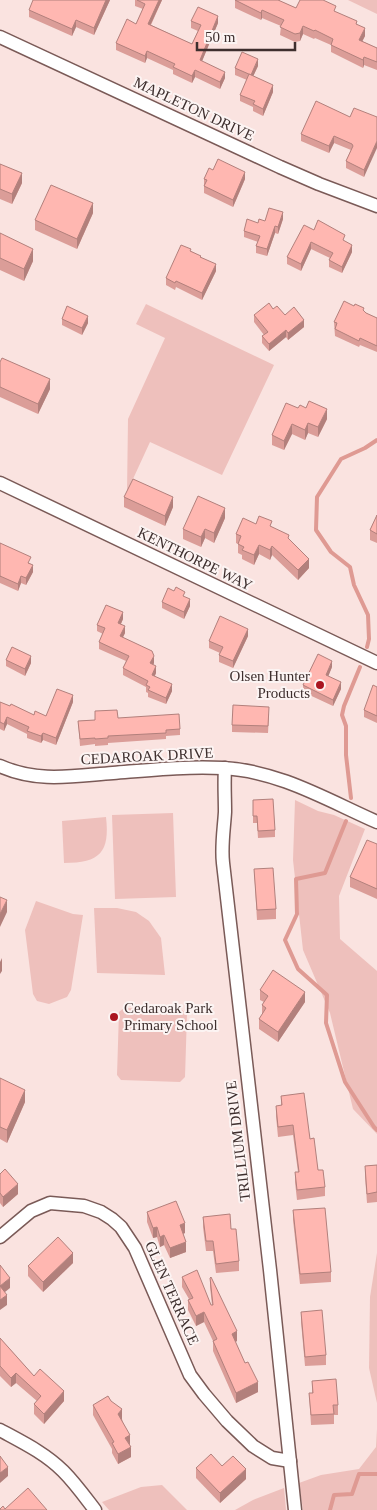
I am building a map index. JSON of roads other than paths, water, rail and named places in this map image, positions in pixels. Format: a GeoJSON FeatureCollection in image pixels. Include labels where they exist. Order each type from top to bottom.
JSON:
{"type":"FeatureCollection","features":[{"type":"Feature","properties":{"kind":"street","name":"MAPLETON DRIVE"},"geometry":{"type":"LineString","coordinates":[[0,37],[280,167],[377,206]]}},
{"type":"Feature","properties":{"kind":"street","name":"KENTHORPE WAY"},"geometry":{"type":"LineString","coordinates":[[0,483],[377,663]]}},
{"type":"Feature","properties":{"kind":"street","name":"CEDAROAK DRIVE"},"geometry":{"type":"LineString","coordinates":[[0,766],[22,774],[38,777],[170,768],[225,768],[264,774],[290,782],[377,822]]}},
{"type":"Feature","properties":{"kind":"street","name":"TRILLIUM DRIVE"},"geometry":{"type":"LineString","coordinates":[[225,768],[223,863],[270,1270],[295,1510]]}},
{"type":"Feature","properties":{"kind":"street","name":"GLEN TERRACE"},"geometry":{"type":"LineString","coordinates":[[0,1237],[32,1211],[50,1204],[84,1206],[101,1212],[112,1219],[121,1227],[135,1248],[190,1375],[227,1420],[253,1446],[272,1458],[290,1461]]}},
{"type":"Feature","properties":{"kind":"street"},"geometry":{"type":"LineString","coordinates":[[0,1430],[33,1448],[54,1463],[63,1471],[95,1510]]}},
{"type":"Feature","properties":{"kind":"waterway"},"geometry":{"type":"LineString","coordinates":[[367,647],[369,639],[368,615],[354,585],[350,567],[331,552],[316,530],[317,497],[341,459],[377,440]]}},
{"type":"Feature","properties":{"kind":"waterway"},"geometry":{"type":"LineString","coordinates":[[351,798],[346,755],[346,726],[342,715],[360,667]]}},
{"type":"Feature","properties":{"kind":"waterway"},"geometry":{"type":"LineString","coordinates":[[346,821],[325,873],[296,879],[297,914],[285,940],[298,969],[327,995],[326,1023],[345,1082],[377,1130]]}},
{"type":"Feature","properties":{"kind":"waterway"},"geometry":{"type":"LineString","coordinates":[[330,1510],[334,1495],[352,1494],[359,1474],[377,1474]]}},
{"type":"Feature","properties":{"kind":"place","name":"Olsen Hunter Products"},"geometry":{"type":"Point","coordinates":[320,685]}},
{"type":"Feature","properties":{"kind":"place","name":"Cedaroak Park Primary School"},"geometry":{"type":"Point","coordinates":[114,1017]}}]}
